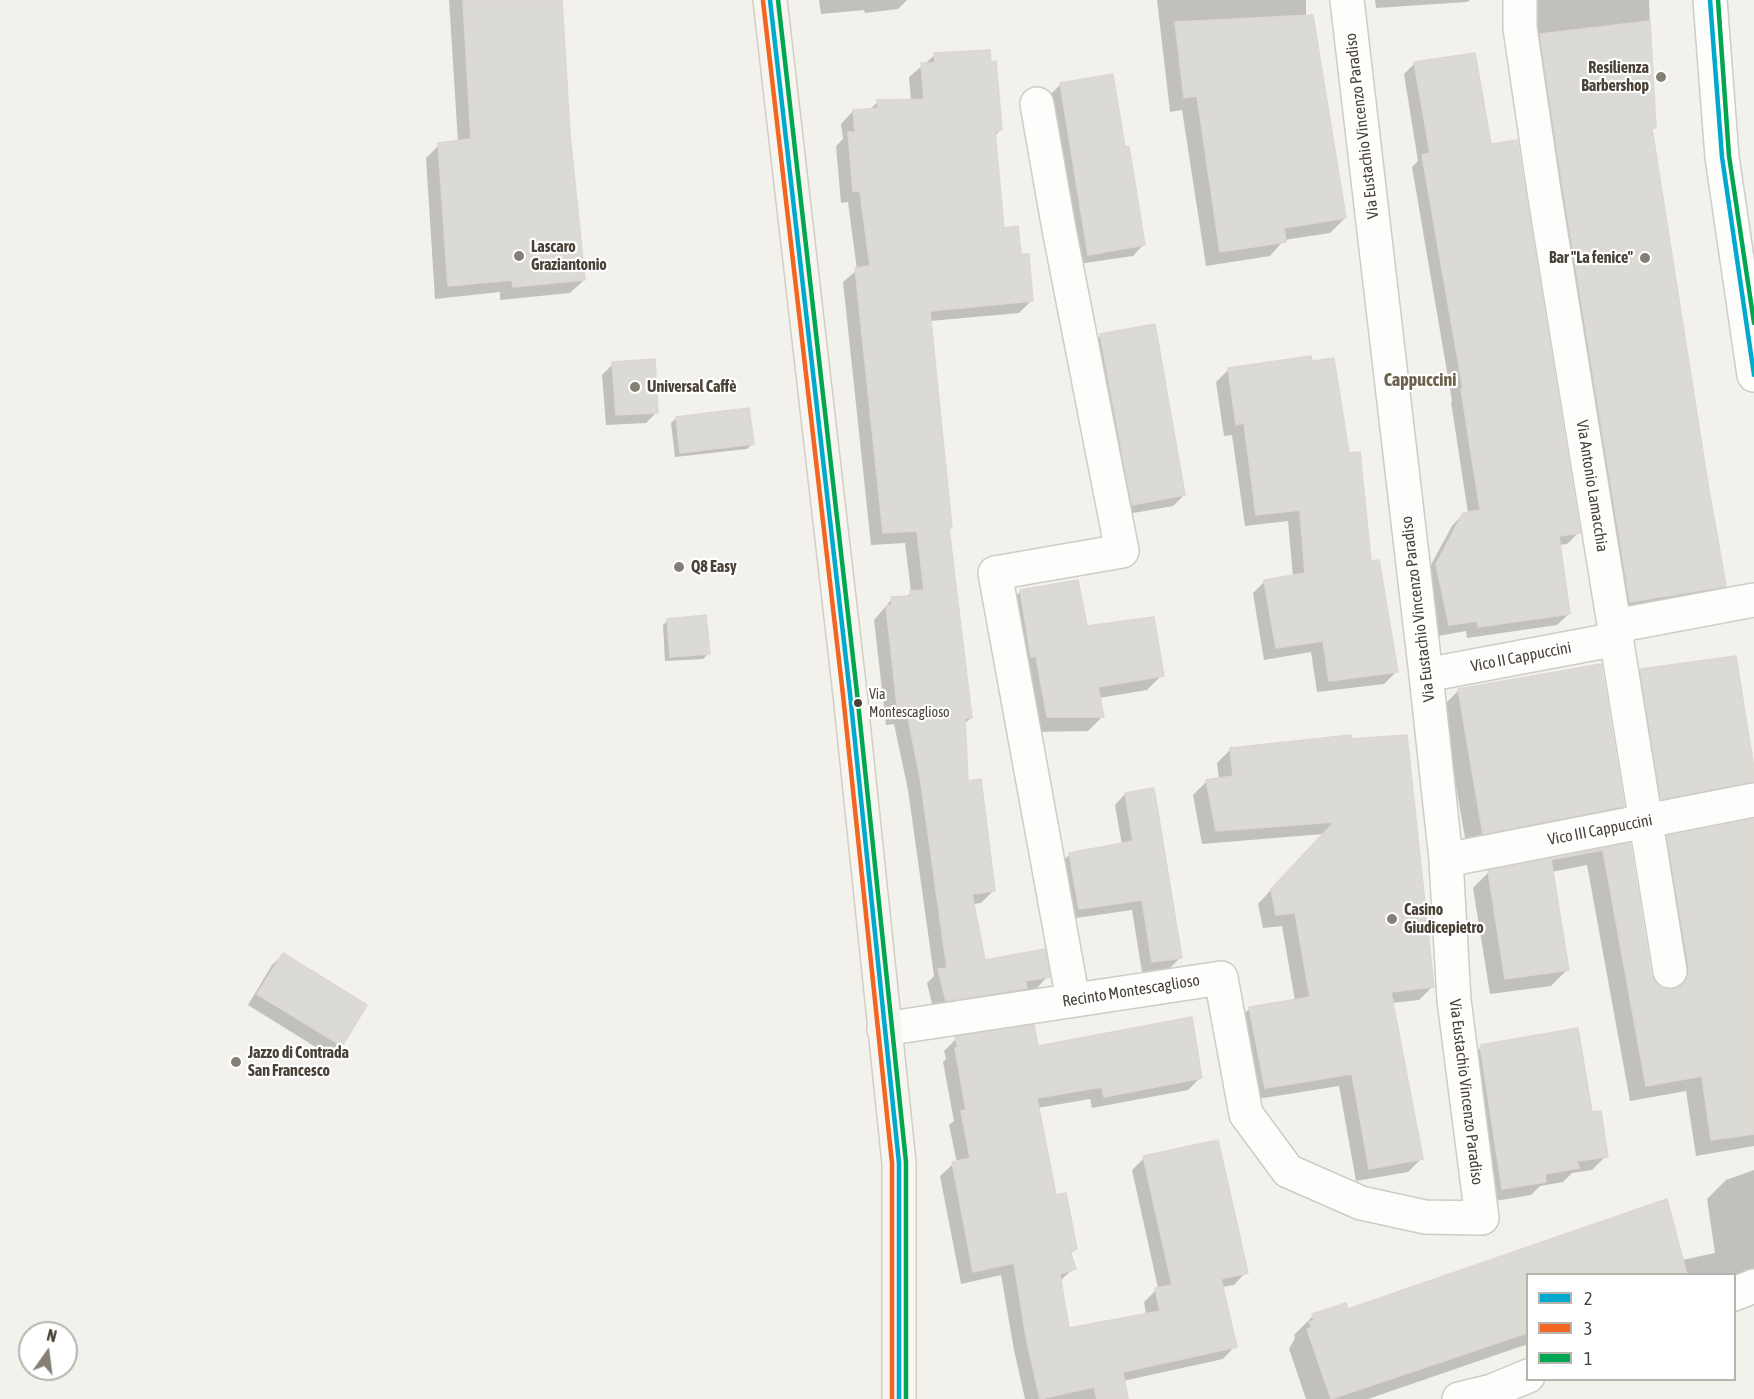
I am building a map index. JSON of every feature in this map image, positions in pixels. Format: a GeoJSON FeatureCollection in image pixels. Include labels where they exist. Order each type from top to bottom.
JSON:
{"type":"FeatureCollection","features":[{"type":"Feature","properties":{"kind":"main road"},"geometry":{"type":"LineString","coordinates":[[770,0],[853,715],[899,1163],[899,1399]]}},
{"type":"Feature","properties":{"kind":"street","name":"Via Eustachio Vincenzo Paradiso"},"geometry":{"type":"LineString","coordinates":[[1347,0],[1426,675],[1446,860],[1454,1000],[1482,1218]]}},
{"type":"Feature","properties":{"kind":"street","name":"Via Antonio Lamacchia"},"geometry":{"type":"LineString","coordinates":[[1520,0],[1520,28],[1542,179],[1670,971]]}},
{"type":"Feature","properties":{"kind":"street"},"geometry":{"type":"LineString","coordinates":[[1710,0],[1722,157],[1754,375]]}},
{"type":"Feature","properties":{"kind":"street"},"geometry":{"type":"LineString","coordinates":[[1037,104],[1122,551],[995,573],[1074,1000]]}},
{"type":"Feature","properties":{"kind":"street","name":"Vico II Cappuccini"},"geometry":{"type":"LineString","coordinates":[[1426,675],[1754,600]]}},
{"type":"Feature","properties":{"kind":"street","name":"Vico III Cappuccini"},"geometry":{"type":"LineString","coordinates":[[1446,860],[1754,800]]}},
{"type":"Feature","properties":{"kind":"street","name":"Recinto Montescaglioso"},"geometry":{"type":"LineString","coordinates":[[884,1029],[1221,978],[1246,1114],[1288,1171],[1361,1203],[1425,1217],[1482,1218]]}},
{"type":"Feature","properties":{"kind":"street"},"geometry":{"type":"LineString","coordinates":[[1736,1293],[1754,1286]]}},
{"type":"Feature","properties":{"kind":"street"},"geometry":{"type":"LineString","coordinates":[[1459,1399],[1492,1391],[1526,1376]]}},
{"type":"Feature","properties":{"kind":"building"},"geometry":{"type":"Polygon","coordinates":[[[463,0],[562,0],[570,134],[585,280],[513,287],[512,280],[448,286],[438,143],[471,139],[463,0]]]}},
{"type":"Feature","properties":{"kind":"building"},"geometry":{"type":"Polygon","coordinates":[[[1313,15],[1346,218],[1284,228],[1286,242],[1220,252],[1197,96],[1184,98],[1175,22],[1313,15]]]}},
{"type":"Feature","properties":{"kind":"building"},"geometry":{"type":"Polygon","coordinates":[[[1650,21],[1656,128],[1652,128],[1726,586],[1630,602],[1540,34],[1650,21]]]}},
{"type":"Feature","properties":{"kind":"building"},"geometry":{"type":"Polygon","coordinates":[[[990,50],[991,62],[996,61],[1002,130],[995,131],[1004,228],[1018,226],[1021,254],[1029,254],[1033,301],[930,311],[952,528],[949,528],[972,718],[965,718],[968,781],[981,779],[995,891],[972,894],[985,960],[1045,949],[1050,977],[1025,981],[1027,988],[946,1001],[938,969],[947,968],[920,777],[907,713],[898,714],[886,606],[892,605],[891,597],[911,596],[910,591],[924,590],[917,531],[883,533],[855,268],[870,266],[860,191],[853,191],[848,132],[855,132],[853,110],[878,108],[877,100],[924,99],[921,63],[935,63],[934,53],[990,50]]]}},
{"type":"Feature","properties":{"kind":"building"},"geometry":{"type":"Polygon","coordinates":[[[1475,53],[1491,144],[1517,140],[1580,533],[1559,536],[1570,614],[1478,627],[1477,621],[1449,625],[1436,564],[1463,513],[1480,510],[1461,389],[1463,389],[1422,155],[1430,153],[1414,62],[1475,53]]]}},
{"type":"Feature","properties":{"kind":"building"},"geometry":{"type":"Polygon","coordinates":[[[1113,74],[1125,147],[1129,146],[1145,245],[1088,255],[1060,83],[1113,74]]]}},
{"type":"Feature","properties":{"kind":"building"},"geometry":{"type":"Polygon","coordinates":[[[1155,324],[1185,495],[1132,505],[1100,334],[1155,324]]]}},
{"type":"Feature","properties":{"kind":"building"},"geometry":{"type":"Polygon","coordinates":[[[1311,356],[1312,361],[1334,358],[1349,453],[1360,452],[1371,561],[1379,560],[1398,672],[1329,681],[1323,641],[1276,648],[1264,580],[1305,573],[1300,510],[1256,515],[1244,423],[1236,425],[1228,368],[1311,356]]]}},
{"type":"Feature","properties":{"kind":"building","name":"Universal Caffè"},"geometry":{"type":"Polygon","coordinates":[[[655,359],[658,413],[616,415],[612,362],[655,359]]]}},
{"type":"Feature","properties":{"kind":"building"},"geometry":{"type":"Polygon","coordinates":[[[749,408],[754,444],[680,453],[676,417],[749,408]]]}},
{"type":"Feature","properties":{"kind":"building"},"geometry":{"type":"Polygon","coordinates":[[[1078,580],[1087,626],[1154,617],[1164,676],[1098,687],[1104,717],[1047,717],[1036,656],[1031,657],[1020,590],[1078,580]]]}},
{"type":"Feature","properties":{"kind":"building"},"geometry":{"type":"Polygon","coordinates":[[[706,615],[710,654],[670,657],[667,619],[706,615]]]}},
{"type":"Feature","properties":{"kind":"building"},"geometry":{"type":"Polygon","coordinates":[[[1736,656],[1754,768],[1754,782],[1661,799],[1640,669],[1736,656]]]}},
{"type":"Feature","properties":{"kind":"building"},"geometry":{"type":"Polygon","coordinates":[[[1601,664],[1624,806],[1483,834],[1458,689],[1601,664]]]}},
{"type":"Feature","properties":{"kind":"building"},"geometry":{"type":"Polygon","coordinates":[[[1351,735],[1351,739],[1407,735],[1434,987],[1391,992],[1423,1159],[1369,1169],[1352,1074],[1265,1088],[1249,1007],[1310,997],[1295,913],[1276,915],[1271,889],[1334,822],[1216,831],[1206,780],[1233,776],[1230,748],[1351,735]]]}},
{"type":"Feature","properties":{"kind":"building"},"geometry":{"type":"Polygon","coordinates":[[[1154,788],[1182,958],[1152,962],[1142,900],[1079,909],[1069,853],[1133,841],[1125,793],[1154,788]]]}},
{"type":"Feature","properties":{"kind":"building"},"geometry":{"type":"Polygon","coordinates":[[[1754,819],[1754,1134],[1711,1140],[1702,1076],[1646,1086],[1603,850],[1551,859],[1569,970],[1505,979],[1488,871],[1630,843],[1651,974],[1655,982],[1663,988],[1674,989],[1681,986],[1687,978],[1689,968],[1667,836],[1754,819]]]}},
{"type":"Feature","properties":{"kind":"building"},"geometry":{"type":"Polygon","coordinates":[[[283,953],[367,1005],[342,1046],[257,994],[283,953]]]}},
{"type":"Feature","properties":{"kind":"building"},"geometry":{"type":"Polygon","coordinates":[[[1192,1017],[1202,1078],[1104,1097],[1102,1087],[1037,1098],[1056,1195],[1066,1193],[1077,1249],[1070,1251],[1076,1269],[1060,1274],[1069,1328],[1160,1311],[1155,1288],[1172,1285],[1143,1156],[1218,1140],[1248,1273],[1221,1279],[1237,1347],[1123,1372],[1128,1399],[1097,1399],[1094,1387],[1040,1399],[1026,1337],[1014,1263],[973,1272],[952,1162],[970,1158],[961,1111],[966,1110],[955,1037],[1034,1025],[1038,1046],[1192,1017]]]}},
{"type":"Feature","properties":{"kind":"building"},"geometry":{"type":"Polygon","coordinates":[[[1578,1028],[1592,1112],[1601,1111],[1608,1157],[1577,1161],[1579,1168],[1545,1174],[1546,1182],[1502,1189],[1480,1045],[1578,1028]]]}},
{"type":"Feature","properties":{"kind":"building"},"geometry":{"type":"Polygon","coordinates":[[[1667,1199],[1686,1273],[1526,1273],[1526,1333],[1331,1399],[1307,1329],[1312,1327],[1309,1322],[1314,1320],[1312,1314],[1346,1303],[1348,1309],[1667,1199]]]}},
{"type":"Feature","properties":{"kind":"transit line","name":"2"},"geometry":{"type":"LineString","coordinates":[[770,0],[850,694],[899,1163],[899,1399]]}},
{"type":"Feature","properties":{"kind":"transit line","name":"1"},"geometry":{"type":"LineString","coordinates":[[778,0],[857,693],[906,1162],[906,1399]]}},
{"type":"Feature","properties":{"kind":"transit line","name":"2"},"geometry":{"type":"LineString","coordinates":[[1710,0],[1722,157],[1754,375]]}},
{"type":"Feature","properties":{"kind":"transit line","name":"1"},"geometry":{"type":"LineString","coordinates":[[1718,0],[1729,156],[1754,323]]}},
{"type":"Feature","properties":{"kind":"transit line","name":"3"},"geometry":{"type":"LineString","coordinates":[[763,1],[843,695],[892,1163],[892,1399]]}},
{"type":"Feature","properties":{"kind":"place","name":"Resilienza Barbershop"},"geometry":{"type":"Point","coordinates":[1661,77]}},
{"type":"Feature","properties":{"kind":"place","name":"Lascaro Graziantonio"},"geometry":{"type":"Point","coordinates":[519,256]}},
{"type":"Feature","properties":{"kind":"place","name":"Bar \"La fenice\""},"geometry":{"type":"Point","coordinates":[1645,258]}},
{"type":"Feature","properties":{"kind":"place","name":"Universal Caffè"},"geometry":{"type":"Point","coordinates":[635,387]}},
{"type":"Feature","properties":{"kind":"place","name":"Q8 Easy"},"geometry":{"type":"Point","coordinates":[679,567]}},
{"type":"Feature","properties":{"kind":"place","name":"Via Montescaglioso"},"geometry":{"type":"Point","coordinates":[858,703]}},
{"type":"Feature","properties":{"kind":"place","name":"Casino Giudicepietro"},"geometry":{"type":"Point","coordinates":[1392,919]}},
{"type":"Feature","properties":{"kind":"place","name":"Jazzo di Contrada San Francesco"},"geometry":{"type":"Point","coordinates":[236,1062]}},
{"type":"Feature","properties":{"kind":"district","name":"Cappuccini"},"geometry":{"type":"Point","coordinates":[1420,380]}}]}
